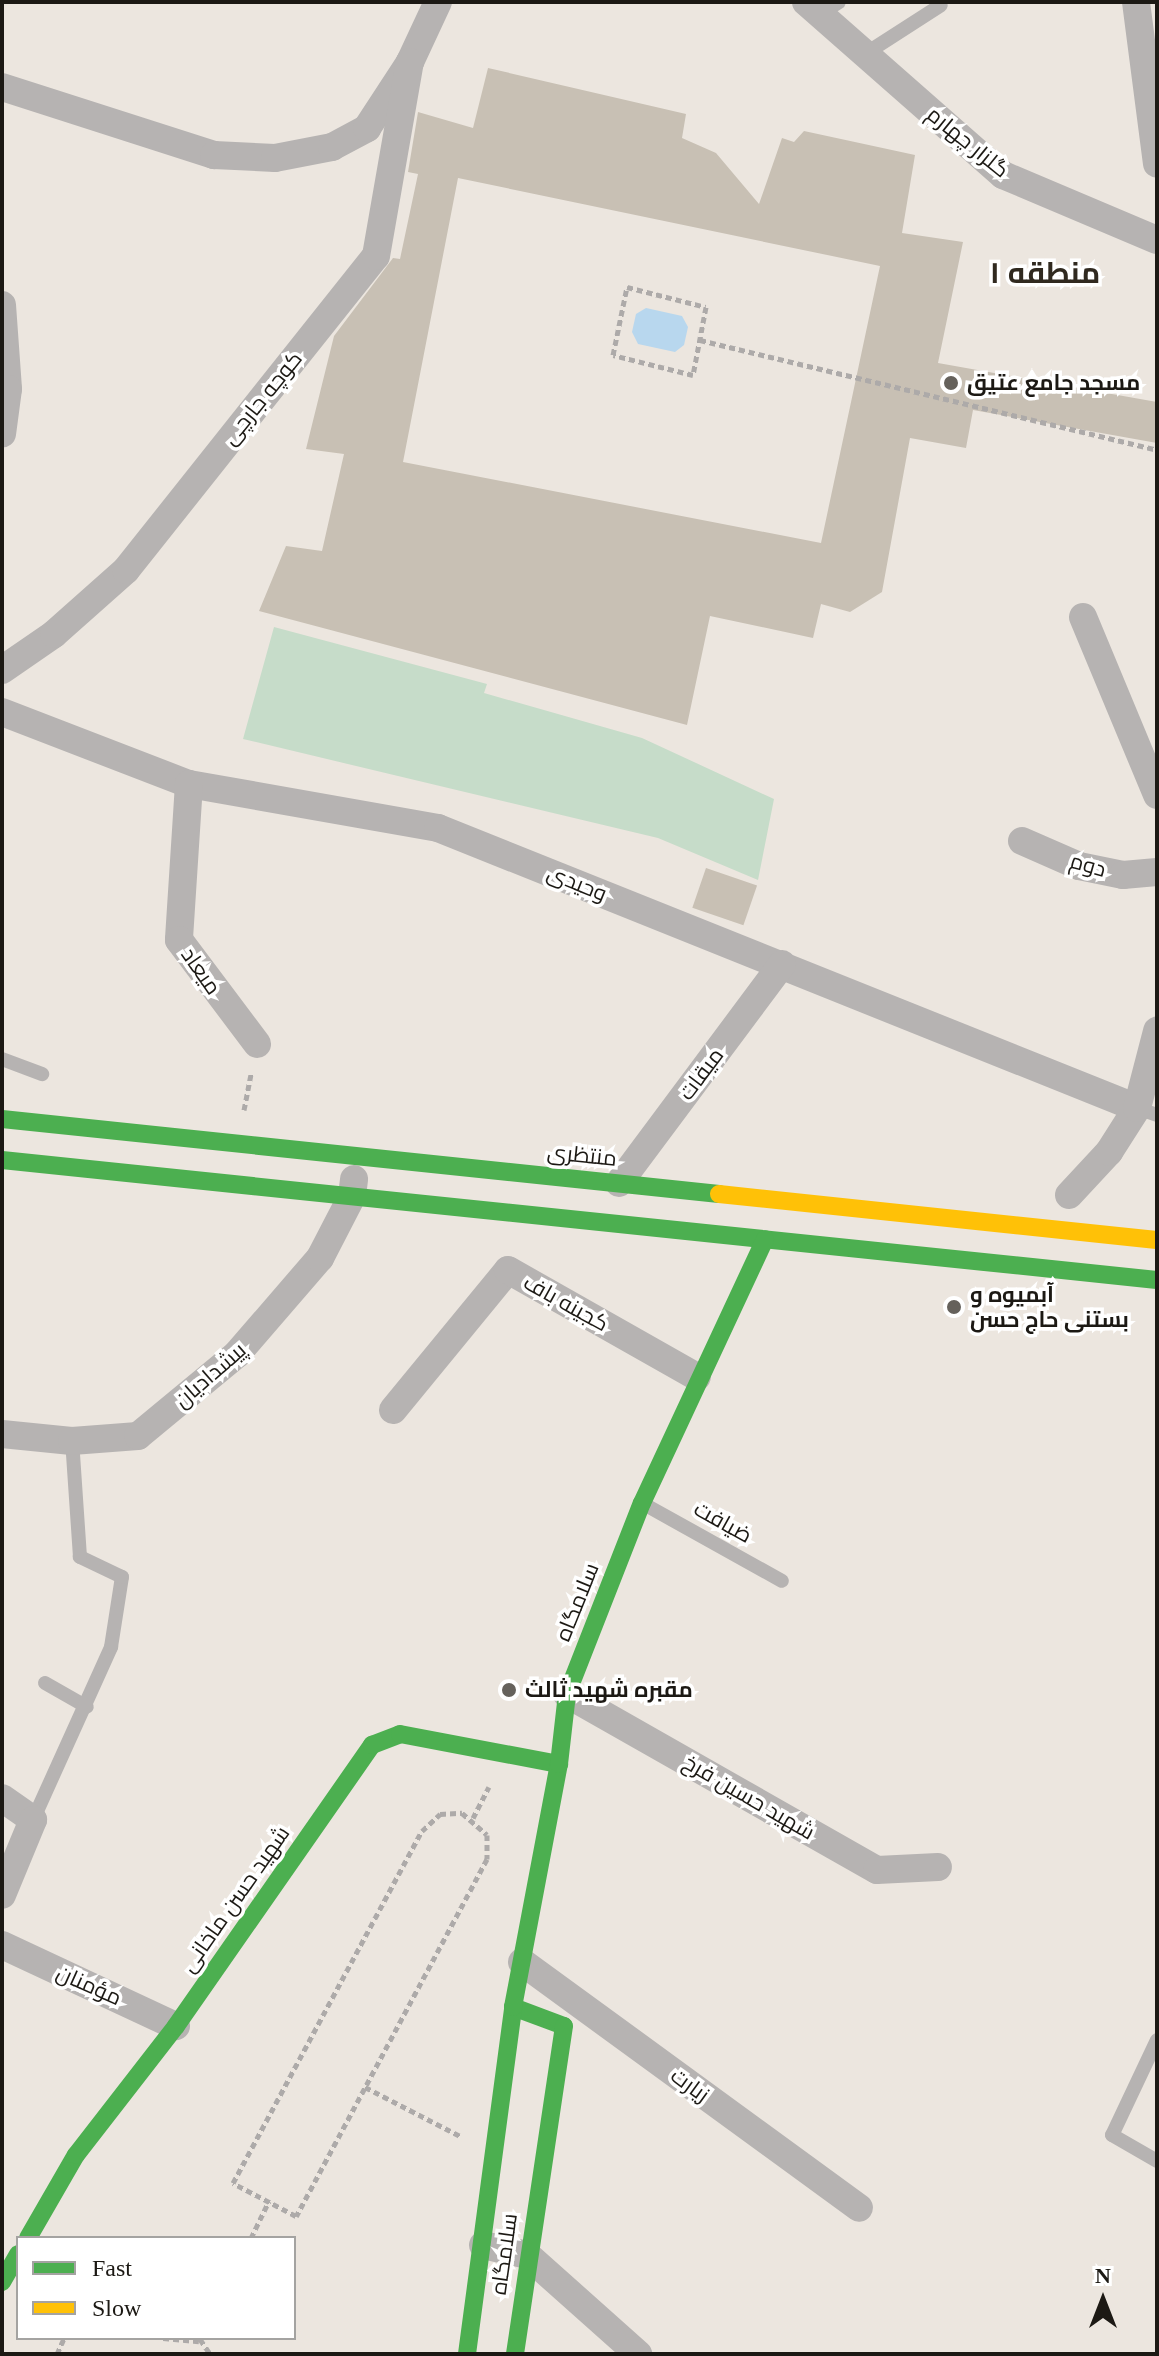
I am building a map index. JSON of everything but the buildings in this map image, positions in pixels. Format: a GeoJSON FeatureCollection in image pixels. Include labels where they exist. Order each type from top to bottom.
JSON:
{"type":"FeatureCollection","features":[{"type":"Feature","properties":{"kind":"main road","name":"منتظری"},"geometry":{"type":"LineString","coordinates":[[2,1119],[1157,1240]]}},
{"type":"Feature","properties":{"kind":"main road"},"geometry":{"type":"LineString","coordinates":[[2,1160],[1157,1280]]}},
{"type":"Feature","properties":{"kind":"main road","name":"سلامگاه"},"geometry":{"type":"LineString","coordinates":[[467,2354],[497,2154],[513,2007],[559,1764],[567,1694],[642,1503],[697,1377],[765,1239]]}},
{"type":"Feature","properties":{"kind":"main road","name":"شهید حسن ماخانی"},"geometry":{"type":"LineString","coordinates":[[29,2236],[76,2155],[176,2026],[372,1745],[400,1734],[559,1764]]}},
{"type":"Feature","properties":{"kind":"main road","name":"سلامگاه"},"geometry":{"type":"LineString","coordinates":[[513,2007],[564,2026],[527,2255],[515,2354]]}},
{"type":"Feature","properties":{"kind":"main road"},"geometry":{"type":"LineString","coordinates":[[2,2282],[16,2258]]}},
{"type":"Feature","properties":{"kind":"street"},"geometry":{"type":"LineString","coordinates":[[2,87],[214,155],[275,158],[332,147],[367,128],[410,62],[438,2]]}},
{"type":"Feature","properties":{"kind":"street"},"geometry":{"type":"LineString","coordinates":[[1136,2],[1157,164]]}},
{"type":"Feature","properties":{"kind":"street","name":"گلزار چهارم"},"geometry":{"type":"LineString","coordinates":[[822,6],[865,54],[1003,175],[1157,240]]}},
{"type":"Feature","properties":{"kind":"street","name":"کوچه جارچی"},"geometry":{"type":"LineString","coordinates":[[2,670],[54,634],[126,570],[376,256],[410,62]]}},
{"type":"Feature","properties":{"kind":"street"},"geometry":{"type":"LineString","coordinates":[[2,305],[8,389],[2,434]]}},
{"type":"Feature","properties":{"kind":"street"},"geometry":{"type":"LineString","coordinates":[[1083,617],[1157,795]]}},
{"type":"Feature","properties":{"kind":"street","name":"وحیدی"},"geometry":{"type":"LineString","coordinates":[[2,712],[189,784],[438,828],[1147,1112]]}},
{"type":"Feature","properties":{"kind":"street","name":"میعاد"},"geometry":{"type":"LineString","coordinates":[[189,784],[179,940],[257,1044]]}},
{"type":"Feature","properties":{"kind":"street","name":"دوم"},"geometry":{"type":"LineString","coordinates":[[1022,841],[1079,866],[1123,875],[1157,872]]}},
{"type":"Feature","properties":{"kind":"street","name":"میقات"},"geometry":{"type":"LineString","coordinates":[[619,1183],[782,964]]}},
{"type":"Feature","properties":{"kind":"street"},"geometry":{"type":"LineString","coordinates":[[1069,1195],[1147,1112],[1157,1031]]}},
{"type":"Feature","properties":{"kind":"street","name":"پیشدادیان"},"geometry":{"type":"LineString","coordinates":[[2,1434],[72,1441],[138,1436],[237,1354],[320,1258],[352,1196],[358,1156]]}},
{"type":"Feature","properties":{"kind":"street","name":"کجینه باف"},"geometry":{"type":"LineString","coordinates":[[393,1410],[508,1270],[697,1377]]}},
{"type":"Feature","properties":{"kind":"street","name":"شهید حسین فرخ"},"geometry":{"type":"LineString","coordinates":[[567,1694],[877,1870],[938,1867]]}},
{"type":"Feature","properties":{"kind":"street"},"geometry":{"type":"LineString","coordinates":[[2,1798],[33,1820],[2,1895]]}},
{"type":"Feature","properties":{"kind":"street","name":"مؤمنان"},"geometry":{"type":"LineString","coordinates":[[2,1945],[176,2026]]}},
{"type":"Feature","properties":{"kind":"street","name":"زیارت"},"geometry":{"type":"LineString","coordinates":[[522,1962],[859,2208]]}},
{"type":"Feature","properties":{"kind":"street"},"geometry":{"type":"LineString","coordinates":[[483,2245],[527,2255],[638,2354]]}},
{"type":"Feature","properties":{"kind":"lane"},"geometry":{"type":"LineString","coordinates":[[865,54],[941,5]]}},
{"type":"Feature","properties":{"kind":"lane"},"geometry":{"type":"LineString","coordinates":[[2,1059],[42,1074]]}},
{"type":"Feature","properties":{"kind":"lane"},"geometry":{"type":"LineString","coordinates":[[33,1820],[87,1707],[111,1647],[122,1577],[80,1557],[72,1441]]}},
{"type":"Feature","properties":{"kind":"lane","name":"ضیافت"},"geometry":{"type":"LineString","coordinates":[[642,1503],[782,1581]]}},
{"type":"Feature","properties":{"kind":"lane"},"geometry":{"type":"LineString","coordinates":[[45,1683],[87,1707]]}},
{"type":"Feature","properties":{"kind":"lane"},"geometry":{"type":"LineString","coordinates":[[1157,2040],[1112,2135],[1157,2161]]}},
{"type":"Feature","properties":{"kind":"path"},"geometry":{"type":"LineString","coordinates":[[627,287],[706,307],[700,340],[693,375],[613,355],[627,287]]}},
{"type":"Feature","properties":{"kind":"path"},"geometry":{"type":"LineString","coordinates":[[700,340],[1157,450]]}},
{"type":"Feature","properties":{"kind":"path"},"geometry":{"type":"LineString","coordinates":[[237,1143],[257,1044]]}},
{"type":"Feature","properties":{"kind":"path"},"geometry":{"type":"LineString","coordinates":[[462,1813],[487,1835],[487,1859],[365,2087],[296,2216],[233,2183],[422,1831],[440,1814],[462,1813]]}},
{"type":"Feature","properties":{"kind":"path"},"geometry":{"type":"LineString","coordinates":[[365,2087],[497,2154]]}},
{"type":"Feature","properties":{"kind":"path"},"geometry":{"type":"LineString","coordinates":[[252,2236],[269,2201]]}},
{"type":"Feature","properties":{"kind":"green space"},"geometry":{"type":"Polygon","coordinates":[[[274,627],[487,684],[484,693],[642,738],[774,799],[758,880],[658,838],[243,739],[274,627]]]}},
{"type":"Feature","properties":{"kind":"water"},"geometry":{"type":"Polygon","coordinates":[[[646,308],[682,316],[688,327],[684,345],[675,352],[638,344],[632,332],[636,314],[646,308]]]}},
{"type":"Feature","properties":{"kind":"traffic: fast"},"geometry":{"type":"LineString","coordinates":[[2,1119],[719,1194]]}},
{"type":"Feature","properties":{"kind":"traffic: fast"},"geometry":{"type":"LineString","coordinates":[[2,1160],[1157,1280]]}},
{"type":"Feature","properties":{"kind":"traffic: fast"},"geometry":{"type":"LineString","coordinates":[[467,2354],[513,2007],[559,1764],[567,1694],[642,1503],[765,1239]]}},
{"type":"Feature","properties":{"kind":"traffic: fast"},"geometry":{"type":"LineString","coordinates":[[29,2236],[76,2155],[176,2026],[372,1745],[400,1734],[559,1764]]}},
{"type":"Feature","properties":{"kind":"traffic: fast"},"geometry":{"type":"LineString","coordinates":[[513,2007],[564,2026],[515,2354]]}},
{"type":"Feature","properties":{"kind":"traffic: fast"},"geometry":{"type":"LineString","coordinates":[[2,2282],[16,2258]]}},
{"type":"Feature","properties":{"kind":"traffic: slow"},"geometry":{"type":"LineString","coordinates":[[719,1194],[1157,1240]]}},
{"type":"Feature","properties":{"kind":"place","name":"مسجد جامع عتیق"},"geometry":{"type":"Point","coordinates":[951,383]}},
{"type":"Feature","properties":{"kind":"place","name":"آبمیوه و بستنی حاج حسن"},"geometry":{"type":"Point","coordinates":[954,1307]}},
{"type":"Feature","properties":{"kind":"place","name":"مقبره شهید ثالث"},"geometry":{"type":"Point","coordinates":[509,1690]}},
{"type":"Feature","properties":{"kind":"district","name":"منطقه ۱"},"geometry":{"type":"Point","coordinates":[1045,273]}}]}
